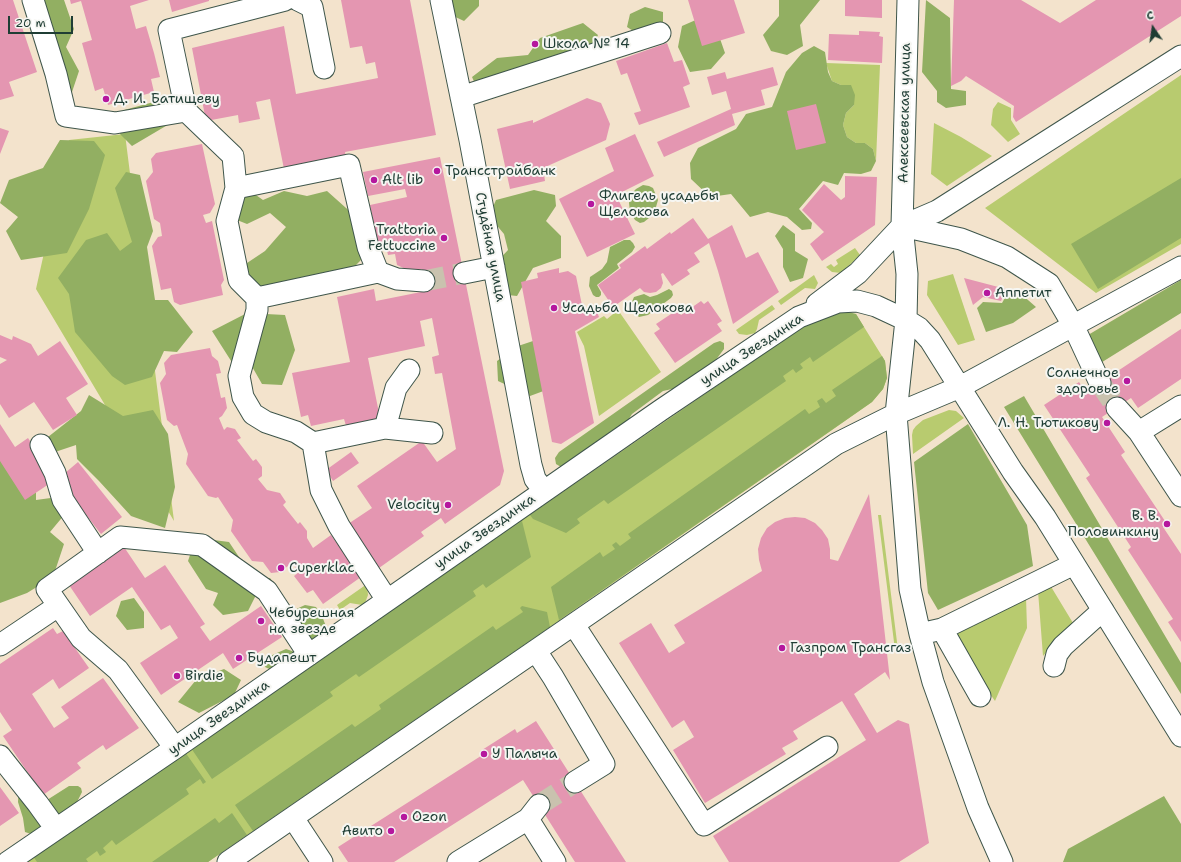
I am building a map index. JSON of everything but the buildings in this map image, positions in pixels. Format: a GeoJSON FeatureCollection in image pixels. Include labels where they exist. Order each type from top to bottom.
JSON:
{"type":"FeatureCollection","features":[{"type":"Feature","properties":{"kind":"street"},"geometry":{"type":"LineString","coordinates":[[33,0],[56,74],[66,116],[115,123],[186,111]]}},
{"type":"Feature","properties":{"kind":"street"},"geometry":{"type":"LineString","coordinates":[[285,0],[169,30],[186,111],[233,156],[236,188],[227,221],[239,280],[257,298],[256,310],[239,376],[243,396],[253,414],[266,422],[296,432],[313,443],[385,428],[432,434]]}},
{"type":"Feature","properties":{"kind":"street"},"geometry":{"type":"LineString","coordinates":[[298,0],[312,7],[324,68]]}},
{"type":"Feature","properties":{"kind":"street","name":"Студёная улица"},"geometry":{"type":"LineString","coordinates":[[441,0],[494,267],[531,465],[535,479],[544,492]]}},
{"type":"Feature","properties":{"kind":"street","name":"Алексеевская улица"},"geometry":{"type":"LineString","coordinates":[[906,320],[907,274],[902,226],[908,0]]}},
{"type":"Feature","properties":{"kind":"street"},"geometry":{"type":"LineString","coordinates":[[461,97],[660,33]]}},
{"type":"Feature","properties":{"kind":"street"},"geometry":{"type":"LineString","coordinates":[[799,317],[858,273],[902,226],[937,212],[1181,56]]}},
{"type":"Feature","properties":{"kind":"street"},"geometry":{"type":"LineString","coordinates":[[236,188],[349,165],[368,246],[378,272]]}},
{"type":"Feature","properties":{"kind":"street"},"geometry":{"type":"LineString","coordinates":[[902,226],[961,239],[1007,257],[1049,284],[1073,325],[1100,382]]}},
{"type":"Feature","properties":{"kind":"street"},"geometry":{"type":"LineString","coordinates":[[464,273],[494,267]]}},
{"type":"Feature","properties":{"kind":"street"},"geometry":{"type":"LineString","coordinates":[[228,862],[836,444],[896,414],[960,387],[1181,267]]}},
{"type":"Feature","properties":{"kind":"street"},"geometry":{"type":"LineString","coordinates":[[257,298],[378,272],[398,279],[424,281]]}},
{"type":"Feature","properties":{"kind":"street","name":"улица Звездинка"},"geometry":{"type":"LineString","coordinates":[[8,862],[799,317],[838,302],[857,301],[876,306],[906,320],[919,328],[930,340],[1013,472],[1045,518],[1179,728]]}},
{"type":"Feature","properties":{"kind":"street"},"geometry":{"type":"LineString","coordinates":[[906,320],[896,414],[910,589],[933,682],[978,808],[1002,862]]}},
{"type":"Feature","properties":{"kind":"street"},"geometry":{"type":"LineString","coordinates":[[385,428],[396,388],[409,370]]}},
{"type":"Feature","properties":{"kind":"street"},"geometry":{"type":"LineString","coordinates":[[1139,432],[1181,406]]}},
{"type":"Feature","properties":{"kind":"street"},"geometry":{"type":"LineString","coordinates":[[1117,408],[1139,432],[1181,496]]}},
{"type":"Feature","properties":{"kind":"street"},"geometry":{"type":"LineString","coordinates":[[313,443],[322,490],[339,526],[387,600]]}},
{"type":"Feature","properties":{"kind":"street"},"geometry":{"type":"LineString","coordinates":[[41,445],[55,473],[63,500],[98,553]]}},
{"type":"Feature","properties":{"kind":"street"},"geometry":{"type":"LineString","coordinates":[[175,748],[118,670],[81,638],[47,589],[120,537],[202,546],[267,591],[309,655]]}},
{"type":"Feature","properties":{"kind":"street"},"geometry":{"type":"LineString","coordinates":[[920,634],[942,628],[1074,564]]}},
{"type":"Feature","properties":{"kind":"street"},"geometry":{"type":"LineString","coordinates":[[0,645],[58,606]]}},
{"type":"Feature","properties":{"kind":"street"},"geometry":{"type":"LineString","coordinates":[[1054,666],[1057,654],[1063,646],[1103,610]]}},
{"type":"Feature","properties":{"kind":"street"},"geometry":{"type":"LineString","coordinates":[[574,625],[704,825],[827,747]]}},
{"type":"Feature","properties":{"kind":"street"},"geometry":{"type":"LineString","coordinates":[[942,628],[980,696]]}},
{"type":"Feature","properties":{"kind":"street"},"geometry":{"type":"LineString","coordinates":[[536,651],[604,764],[575,782]]}},
{"type":"Feature","properties":{"kind":"street"},"geometry":{"type":"LineString","coordinates":[[0,756],[56,829]]}},
{"type":"Feature","properties":{"kind":"street"},"geometry":{"type":"LineString","coordinates":[[458,862],[533,812],[555,862]]}},
{"type":"Feature","properties":{"kind":"street"},"geometry":{"type":"LineString","coordinates":[[293,818],[322,862]]}},
{"type":"Feature","properties":{"kind":"green space"},"geometry":{"type":"Polygon","coordinates":[[[34,0],[64,0],[74,29],[66,47],[79,71],[72,92],[48,86],[41,60],[34,0]]]}},
{"type":"Feature","properties":{"kind":"green space"},"geometry":{"type":"Polygon","coordinates":[[[447,0],[479,0],[479,6],[464,21],[449,14],[447,0]]]}},
{"type":"Feature","properties":{"kind":"green space"},"geometry":{"type":"Polygon","coordinates":[[[779,0],[820,0],[800,25],[803,46],[787,55],[771,51],[763,35],[779,16],[779,0]]]}},
{"type":"Feature","properties":{"kind":"green space"},"geometry":{"type":"Polygon","coordinates":[[[926,0],[950,18],[951,89],[966,91],[966,105],[946,108],[937,102],[937,91],[922,72],[926,0]]]}},
{"type":"Feature","properties":{"kind":"green space"},"geometry":{"type":"Polygon","coordinates":[[[645,7],[663,12],[663,26],[641,36],[627,27],[630,14],[645,7]]]}},
{"type":"Feature","properties":{"kind":"green space"},"geometry":{"type":"Polygon","coordinates":[[[698,19],[718,33],[725,53],[711,69],[690,72],[678,47],[682,26],[698,19]]]}},
{"type":"Feature","properties":{"kind":"green space"},"geometry":{"type":"Polygon","coordinates":[[[583,23],[598,35],[591,50],[477,88],[472,77],[497,58],[528,55],[540,38],[583,23]]]}},
{"type":"Feature","properties":{"kind":"green space"},"geometry":{"type":"Polygon","coordinates":[[[814,46],[825,52],[828,72],[832,81],[841,85],[851,85],[855,95],[854,105],[846,113],[843,125],[847,137],[856,143],[865,143],[873,149],[876,161],[871,171],[861,174],[844,173],[838,185],[823,181],[799,209],[812,223],[811,229],[802,230],[787,217],[768,212],[750,217],[731,194],[710,197],[691,179],[690,163],[698,148],[736,129],[746,114],[772,107],[786,72],[802,53],[814,46]]]}},
{"type":"Feature","properties":{"kind":"green space"},"geometry":{"type":"Polygon","coordinates":[[[826,63],[880,65],[876,161],[873,149],[865,143],[856,143],[847,137],[843,125],[846,113],[854,105],[841,85],[832,81],[826,63]]]}},
{"type":"Feature","properties":{"kind":"green space"},"geometry":{"type":"Polygon","coordinates":[[[1181,75],[1181,244],[1096,293],[985,208],[1181,75]]]}},
{"type":"Feature","properties":{"kind":"green space"},"geometry":{"type":"Polygon","coordinates":[[[165,99],[176,120],[132,146],[120,134],[124,110],[165,99]]]}},
{"type":"Feature","properties":{"kind":"green space"},"geometry":{"type":"Polygon","coordinates":[[[998,102],[1011,108],[1011,120],[1020,134],[1008,142],[991,125],[993,109],[998,102]]]}},
{"type":"Feature","properties":{"kind":"green space"},"geometry":{"type":"Polygon","coordinates":[[[934,123],[992,156],[947,186],[931,174],[934,123]]]}},
{"type":"Feature","properties":{"kind":"green space"},"geometry":{"type":"Polygon","coordinates":[[[125,134],[174,521],[36,289],[69,140],[125,134]]]}},
{"type":"Feature","properties":{"kind":"green space"},"geometry":{"type":"Polygon","coordinates":[[[60,140],[94,141],[105,155],[89,209],[67,253],[21,260],[6,231],[18,217],[0,203],[9,180],[43,168],[60,140]]]}},
{"type":"Feature","properties":{"kind":"green space"},"geometry":{"type":"Polygon","coordinates":[[[126,172],[140,175],[153,231],[147,247],[155,300],[168,300],[193,332],[177,352],[164,351],[152,377],[125,385],[112,376],[75,332],[69,294],[58,278],[86,240],[107,233],[120,251],[132,242],[115,188],[126,172]]]}},
{"type":"Feature","properties":{"kind":"green space"},"geometry":{"type":"Polygon","coordinates":[[[1181,178],[1181,238],[1098,289],[1071,244],[1181,178]]]}},
{"type":"Feature","properties":{"kind":"green space"},"geometry":{"type":"Polygon","coordinates":[[[643,185],[653,188],[658,200],[654,214],[644,222],[640,223],[635,220],[630,212],[629,203],[630,195],[643,185]]]}},
{"type":"Feature","properties":{"kind":"green space"},"geometry":{"type":"Polygon","coordinates":[[[246,188],[263,200],[284,191],[307,196],[327,191],[355,216],[361,260],[339,282],[276,299],[247,280],[244,265],[265,251],[286,227],[270,213],[247,224],[227,216],[246,188]]]}},
{"type":"Feature","properties":{"kind":"green space"},"geometry":{"type":"Polygon","coordinates":[[[534,190],[555,195],[556,206],[546,221],[561,236],[561,258],[533,268],[517,296],[498,294],[490,269],[508,250],[504,234],[489,216],[496,200],[534,190]]]}},
{"type":"Feature","properties":{"kind":"green space"},"geometry":{"type":"Polygon","coordinates":[[[783,225],[795,234],[795,251],[808,259],[803,278],[790,282],[783,267],[783,249],[775,236],[783,225]]]}},
{"type":"Feature","properties":{"kind":"green space"},"geometry":{"type":"Polygon","coordinates":[[[624,240],[630,240],[635,247],[632,252],[617,264],[619,268],[597,285],[601,295],[596,297],[593,295],[589,286],[590,277],[602,269],[607,262],[610,247],[624,240]]]}},
{"type":"Feature","properties":{"kind":"green space"},"geometry":{"type":"Polygon","coordinates":[[[855,248],[860,255],[841,273],[832,272],[826,267],[831,264],[834,267],[838,264],[836,260],[855,248]]]}},
{"type":"Feature","properties":{"kind":"green space"},"geometry":{"type":"Polygon","coordinates":[[[953,274],[975,340],[958,345],[927,295],[928,281],[953,274]]]}},
{"type":"Feature","properties":{"kind":"green space"},"geometry":{"type":"Polygon","coordinates":[[[814,275],[818,283],[815,289],[805,288],[781,305],[778,301],[814,275]]]}},
{"type":"Feature","properties":{"kind":"green space"},"geometry":{"type":"Polygon","coordinates":[[[1181,280],[1181,313],[1099,364],[1088,335],[1181,280]]]}},
{"type":"Feature","properties":{"kind":"green space"},"geometry":{"type":"Polygon","coordinates":[[[669,289],[672,291],[673,295],[671,298],[648,315],[639,317],[633,311],[631,304],[634,297],[644,294],[650,297],[669,289]]]}},
{"type":"Feature","properties":{"kind":"green space"},"geometry":{"type":"Polygon","coordinates":[[[1010,289],[1020,293],[1036,307],[1013,323],[986,332],[977,308],[983,302],[1002,303],[1010,289]]]}},
{"type":"Feature","properties":{"kind":"green space"},"geometry":{"type":"Polygon","coordinates":[[[772,305],[775,309],[759,320],[755,333],[747,335],[739,334],[736,330],[772,305]]]}},
{"type":"Feature","properties":{"kind":"green space"},"geometry":{"type":"Polygon","coordinates":[[[618,310],[661,372],[599,416],[584,346],[577,332],[604,316],[607,319],[618,310]]]}},
{"type":"Feature","properties":{"kind":"green space"},"geometry":{"type":"Polygon","coordinates":[[[845,311],[856,314],[864,327],[813,362],[810,357],[800,364],[803,368],[796,373],[793,369],[783,376],[786,381],[608,504],[604,500],[577,519],[580,523],[566,533],[533,519],[530,515],[824,312],[845,311]]]}},
{"type":"Feature","properties":{"kind":"green space"},"geometry":{"type":"Polygon","coordinates":[[[824,312],[856,314],[885,361],[887,378],[883,389],[872,402],[550,627],[208,862],[25,862],[824,312]]]}},
{"type":"Feature","properties":{"kind":"green space"},"geometry":{"type":"Polygon","coordinates":[[[247,313],[285,315],[295,350],[282,385],[262,384],[250,363],[233,364],[212,331],[247,313]]]}},
{"type":"Feature","properties":{"kind":"green space"},"geometry":{"type":"Polygon","coordinates":[[[533,341],[557,386],[530,396],[498,381],[497,361],[518,346],[533,341]]]}},
{"type":"Feature","properties":{"kind":"green space"},"geometry":{"type":"Polygon","coordinates":[[[720,341],[724,343],[724,349],[715,361],[713,367],[678,391],[672,389],[663,391],[632,414],[625,425],[561,467],[556,464],[555,458],[559,452],[714,343],[720,341]]]}},
{"type":"Feature","properties":{"kind":"green space"},"geometry":{"type":"Polygon","coordinates":[[[882,356],[885,361],[887,378],[883,389],[872,402],[559,620],[551,587],[600,552],[603,557],[615,549],[612,545],[616,542],[620,546],[631,538],[628,534],[805,409],[809,414],[820,407],[817,401],[822,398],[826,403],[836,396],[832,390],[882,356]]]}},
{"type":"Feature","properties":{"kind":"green space"},"geometry":{"type":"Polygon","coordinates":[[[89,395],[123,416],[153,410],[168,434],[175,487],[165,528],[131,516],[77,459],[76,445],[55,452],[48,437],[81,411],[89,395]]]}},
{"type":"Feature","properties":{"kind":"green space"},"geometry":{"type":"Polygon","coordinates":[[[1024,396],[1181,663],[1181,694],[1004,407],[1024,396]]]}},
{"type":"Feature","properties":{"kind":"green space"},"geometry":{"type":"Polygon","coordinates":[[[949,410],[956,411],[964,418],[913,454],[912,435],[916,426],[923,420],[949,410]]]}},
{"type":"Feature","properties":{"kind":"green space"},"geometry":{"type":"Polygon","coordinates":[[[968,424],[1027,525],[1033,566],[938,610],[928,593],[914,462],[968,424]]]}},
{"type":"Feature","properties":{"kind":"green space"},"geometry":{"type":"Polygon","coordinates":[[[0,447],[36,475],[36,500],[58,497],[65,514],[50,532],[64,544],[53,577],[27,593],[0,603],[0,447]]]}},
{"type":"Feature","properties":{"kind":"green space"},"geometry":{"type":"Polygon","coordinates":[[[878,515],[881,515],[898,650],[895,650],[878,515]]]}},
{"type":"Feature","properties":{"kind":"green space"},"geometry":{"type":"Polygon","coordinates":[[[522,521],[531,557],[486,588],[483,584],[473,591],[476,596],[359,677],[356,674],[330,692],[333,696],[212,779],[191,748],[522,521]]]}},
{"type":"Feature","properties":{"kind":"green space"},"geometry":{"type":"Polygon","coordinates":[[[206,539],[229,542],[241,560],[245,583],[270,578],[281,594],[256,595],[248,611],[223,615],[213,605],[218,593],[206,589],[188,561],[192,549],[206,539]]]}},
{"type":"Feature","properties":{"kind":"green space"},"geometry":{"type":"Polygon","coordinates":[[[367,584],[368,595],[365,603],[362,605],[350,603],[340,610],[337,605],[367,584]]]}},
{"type":"Feature","properties":{"kind":"green space"},"geometry":{"type":"Polygon","coordinates":[[[1050,585],[1073,623],[1043,656],[1038,591],[1050,585]]]}},
{"type":"Feature","properties":{"kind":"green space"},"geometry":{"type":"Polygon","coordinates":[[[1026,597],[1027,628],[995,701],[956,646],[955,637],[960,630],[1026,597]]]}},
{"type":"Feature","properties":{"kind":"green space"},"geometry":{"type":"Polygon","coordinates":[[[134,598],[144,612],[144,628],[127,630],[116,616],[121,601],[134,598]]]}},
{"type":"Feature","properties":{"kind":"green space"},"geometry":{"type":"Polygon","coordinates":[[[305,605],[316,607],[322,616],[327,629],[314,639],[301,641],[292,611],[305,605]]]}},
{"type":"Feature","properties":{"kind":"green space"},"geometry":{"type":"Polygon","coordinates":[[[522,606],[547,612],[550,627],[253,831],[235,805],[352,724],[355,727],[381,709],[379,705],[493,626],[496,630],[523,612],[520,608],[522,606]]]}},
{"type":"Feature","properties":{"kind":"green space"},"geometry":{"type":"Polygon","coordinates":[[[286,649],[298,653],[278,673],[265,667],[270,656],[286,649]]]}},
{"type":"Feature","properties":{"kind":"green space"},"geometry":{"type":"Polygon","coordinates":[[[224,669],[241,680],[234,695],[199,713],[178,702],[196,680],[224,669]]]}},
{"type":"Feature","properties":{"kind":"green space"},"geometry":{"type":"Polygon","coordinates":[[[185,752],[206,782],[203,784],[200,779],[186,789],[189,794],[116,845],[112,840],[103,848],[106,852],[100,856],[97,851],[86,859],[88,862],[37,862],[33,856],[185,752]]]}},
{"type":"Feature","properties":{"kind":"green space"},"geometry":{"type":"Polygon","coordinates":[[[19,784],[47,800],[69,786],[78,786],[81,788],[82,792],[77,802],[67,814],[34,835],[25,832],[23,818],[18,802],[19,784]]]}},
{"type":"Feature","properties":{"kind":"green space"},"geometry":{"type":"Polygon","coordinates":[[[1164,796],[1181,824],[1181,862],[1063,862],[1068,849],[1164,796]]]}},
{"type":"Feature","properties":{"kind":"green space"},"geometry":{"type":"Polygon","coordinates":[[[232,813],[247,835],[208,862],[152,862],[215,818],[219,823],[232,813]]]}},
{"type":"Feature","properties":{"kind":"tunnel"},"geometry":{"type":"LineString","coordinates":[[424,281],[464,273]]}},
{"type":"Feature","properties":{"kind":"tunnel"},"geometry":{"type":"LineString","coordinates":[[1100,383],[1117,408]]}},
{"type":"Feature","properties":{"kind":"tunnel"},"geometry":{"type":"LineString","coordinates":[[539,805],[575,782]]}},
{"type":"Feature","properties":{"kind":"place","name":"Школа № 14"},"geometry":{"type":"Point","coordinates":[535,44]}},
{"type":"Feature","properties":{"kind":"place","name":"Д. И. Батищеву"},"geometry":{"type":"Point","coordinates":[106,99]}},
{"type":"Feature","properties":{"kind":"place","name":"Трансстройбанк"},"geometry":{"type":"Point","coordinates":[437,171]}},
{"type":"Feature","properties":{"kind":"place","name":"Alt lib"},"geometry":{"type":"Point","coordinates":[374,180]}},
{"type":"Feature","properties":{"kind":"place","name":"Флигель усадьбы Щелокова"},"geometry":{"type":"Point","coordinates":[591,204]}},
{"type":"Feature","properties":{"kind":"place","name":"Trattoria Fettuccine"},"geometry":{"type":"Point","coordinates":[444,238]}},
{"type":"Feature","properties":{"kind":"place","name":"Аппетит"},"geometry":{"type":"Point","coordinates":[987,293]}},
{"type":"Feature","properties":{"kind":"place","name":"Усадьба Щелокова"},"geometry":{"type":"Point","coordinates":[554,308]}},
{"type":"Feature","properties":{"kind":"place","name":"Солнечное здоровье"},"geometry":{"type":"Point","coordinates":[1127,381]}},
{"type":"Feature","properties":{"kind":"place","name":"Л. Н. Тютикову"},"geometry":{"type":"Point","coordinates":[1107,423]}},
{"type":"Feature","properties":{"kind":"place","name":"Velocity"},"geometry":{"type":"Point","coordinates":[448,505]}},
{"type":"Feature","properties":{"kind":"place","name":"В. В. Половинкину"},"geometry":{"type":"Point","coordinates":[1167,524]}},
{"type":"Feature","properties":{"kind":"place","name":"Cuperklac"},"geometry":{"type":"Point","coordinates":[281,568]}},
{"type":"Feature","properties":{"kind":"place","name":"Чебурешная на звезде"},"geometry":{"type":"Point","coordinates":[261,621]}},
{"type":"Feature","properties":{"kind":"place","name":"Газпром Трансгаз"},"geometry":{"type":"Point","coordinates":[782,648]}},
{"type":"Feature","properties":{"kind":"place","name":"Будапешт"},"geometry":{"type":"Point","coordinates":[239,658]}},
{"type":"Feature","properties":{"kind":"place","name":"Birdie"},"geometry":{"type":"Point","coordinates":[177,676]}},
{"type":"Feature","properties":{"kind":"place","name":"У Палыча"},"geometry":{"type":"Point","coordinates":[484,754]}},
{"type":"Feature","properties":{"kind":"place","name":"Ozon"},"geometry":{"type":"Point","coordinates":[404,817]}},
{"type":"Feature","properties":{"kind":"place","name":"Авито"},"geometry":{"type":"Point","coordinates":[391,831]}}]}
